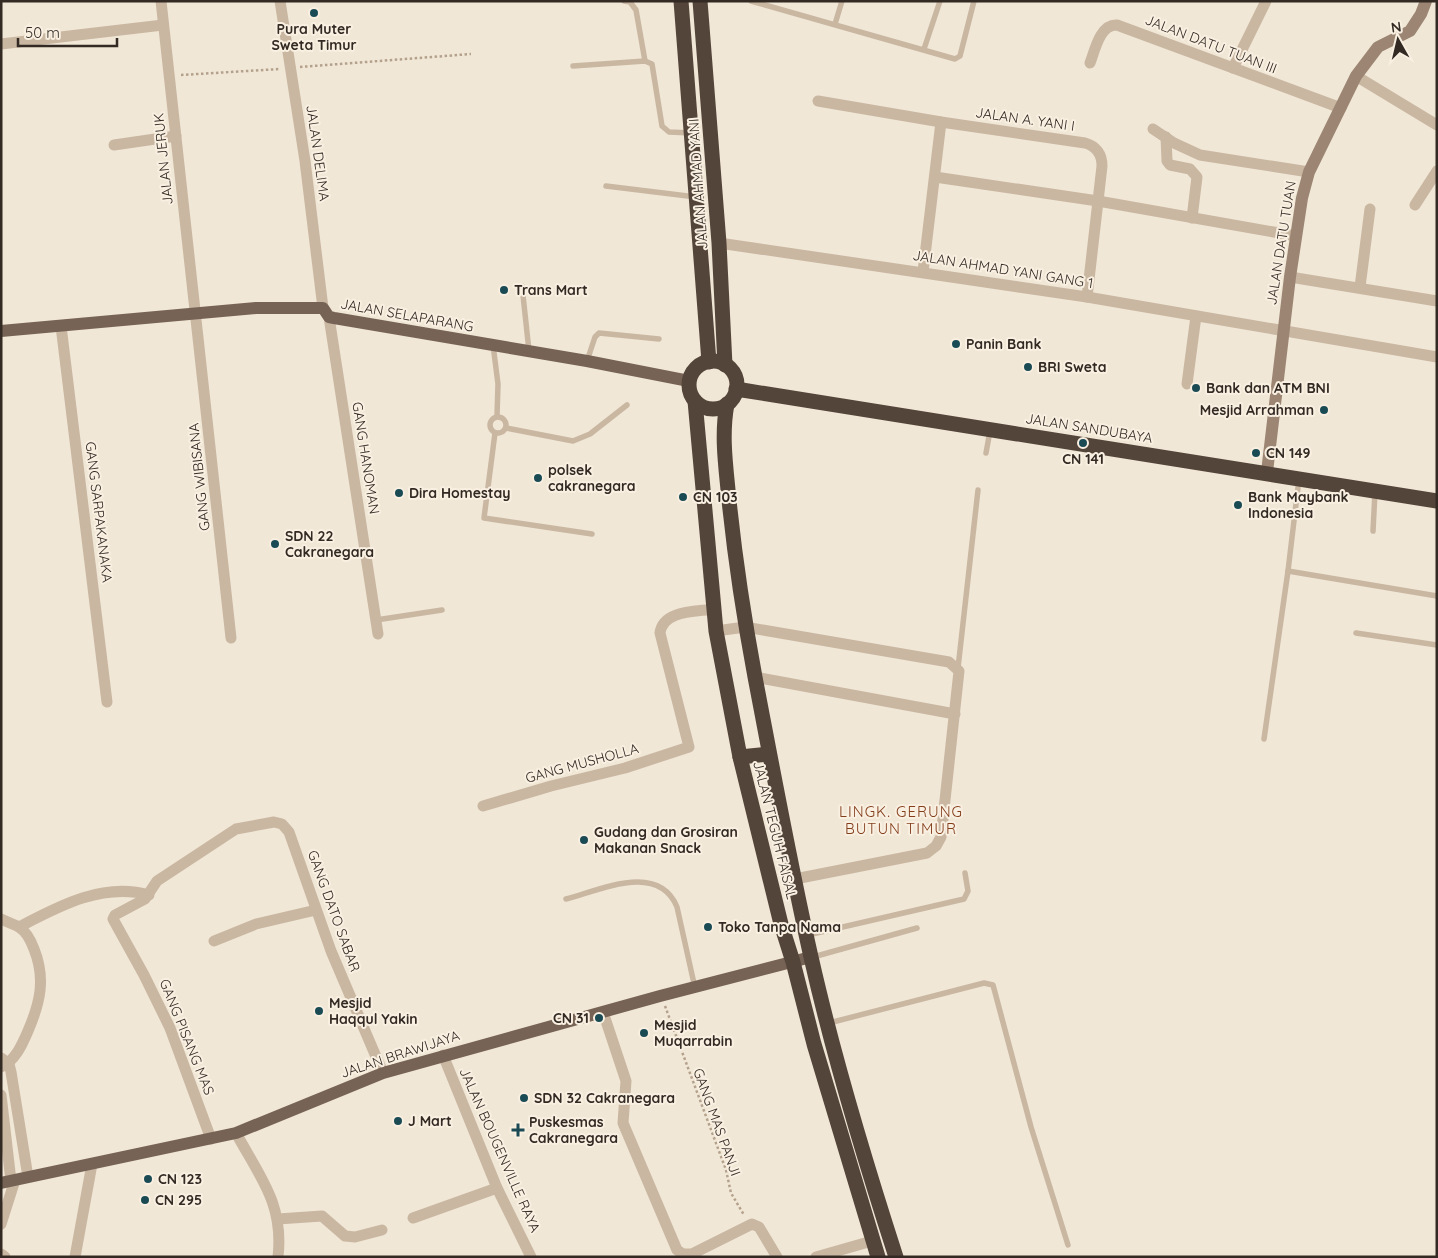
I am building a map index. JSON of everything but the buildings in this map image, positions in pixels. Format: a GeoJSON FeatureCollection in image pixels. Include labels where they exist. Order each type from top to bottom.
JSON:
{"type":"FeatureCollection","features":[{"type":"Feature","properties":{"kind":"highway"},"geometry":{"type":"LineString","coordinates":[[681,1],[709,362]]}},
{"type":"Feature","properties":{"kind":"highway","name":"JALAN AHMAD YANI"},"geometry":{"type":"LineString","coordinates":[[700,1],[725,365]]}},
{"type":"Feature","properties":{"kind":"highway"},"geometry":{"type":"LineString","coordinates":[[709,362],[725,365],[733,373],[736,389],[727,404],[713,409],[695,401],[689,388],[689,381],[696,368],[709,362]]}},
{"type":"Feature","properties":{"kind":"highway","name":"JALAN SANDUBAYA"},"geometry":{"type":"LineString","coordinates":[[736,389],[1299,477],[1437,501]]}},
{"type":"Feature","properties":{"kind":"highway","name":"JALAN TEGUH FAISAL"},"geometry":{"type":"LineString","coordinates":[[695,401],[716,631],[740,758],[781,924],[794,962],[814,1044],[878,1257]]}},
{"type":"Feature","properties":{"kind":"highway","name":"JALAN TEGUH FAISAL"},"geometry":{"type":"LineString","coordinates":[[727,404],[724,440],[745,627],[770,754],[806,935],[827,1023],[854,1126],[896,1257]]}},
{"type":"Feature","properties":{"kind":"highway"},"geometry":{"type":"LineString","coordinates":[[740,758],[770,754]]}},
{"type":"Feature","properties":{"kind":"main road","name":"JALAN SELAPARANG"},"geometry":{"type":"LineString","coordinates":[[1,330],[278,307],[326,313],[689,381]]}},
{"type":"Feature","properties":{"kind":"main road","name":"JALAN BRAWIJAYA"},"geometry":{"type":"LineString","coordinates":[[9,1182],[236,1133],[383,1073],[660,996],[811,957]]}},
{"type":"Feature","properties":{"kind":"street","name":"JALAN JERUK"},"geometry":{"type":"LineString","coordinates":[[161,1],[196,314]]}},
{"type":"Feature","properties":{"kind":"street","name":"JALAN DELIMA"},"geometry":{"type":"LineString","coordinates":[[280,1],[326,313]]}},
{"type":"Feature","properties":{"kind":"street"},"geometry":{"type":"LineString","coordinates":[[1233,68],[1266,1]]}},
{"type":"Feature","properties":{"kind":"street","name":"JALAN DATU TUAN"},"geometry":{"type":"LineString","coordinates":[[1267,472],[1290,277],[1309,172],[1356,76],[1378,48],[1410,31],[1419,18],[1426,1]]}},
{"type":"Feature","properties":{"kind":"street","name":"JALAN DATU TUAN III"},"geometry":{"type":"LineString","coordinates":[[1090,63],[1104,30],[1115,24],[1341,108]]}},
{"type":"Feature","properties":{"kind":"street"},"geometry":{"type":"LineString","coordinates":[[1,44],[163,25]]}},
{"type":"Feature","properties":{"kind":"street"},"geometry":{"type":"LineString","coordinates":[[1356,76],[1437,125]]}},
{"type":"Feature","properties":{"kind":"street","name":"JALAN A. YANI I"},"geometry":{"type":"LineString","coordinates":[[818,101],[941,122],[1085,143],[1094,147],[1100,155],[1102,166],[1098,201]]}},
{"type":"Feature","properties":{"kind":"street"},"geometry":{"type":"LineString","coordinates":[[923,272],[941,122]]}},
{"type":"Feature","properties":{"kind":"street"},"geometry":{"type":"LineString","coordinates":[[1153,129],[1200,155],[1309,172]]}},
{"type":"Feature","properties":{"kind":"street"},"geometry":{"type":"LineString","coordinates":[[114,144],[176,136]]}},
{"type":"Feature","properties":{"kind":"street"},"geometry":{"type":"LineString","coordinates":[[1166,137],[1167,161],[1170,164],[1190,168],[1197,177],[1192,218]]}},
{"type":"Feature","properties":{"kind":"street"},"geometry":{"type":"LineString","coordinates":[[1415,205],[1437,171]]}},
{"type":"Feature","properties":{"kind":"street"},"geometry":{"type":"LineString","coordinates":[[935,177],[1098,201],[1296,236]]}},
{"type":"Feature","properties":{"kind":"street"},"geometry":{"type":"LineString","coordinates":[[1087,297],[1098,201]]}},
{"type":"Feature","properties":{"kind":"street"},"geometry":{"type":"LineString","coordinates":[[1360,287],[1370,209]]}},
{"type":"Feature","properties":{"kind":"street","name":"JALAN AHMAD YANI GANG 1"},"geometry":{"type":"LineString","coordinates":[[718,242],[1087,297],[1437,357]]}},
{"type":"Feature","properties":{"kind":"street"},"geometry":{"type":"LineString","coordinates":[[1290,277],[1437,301]]}},
{"type":"Feature","properties":{"kind":"street","name":"GANG HANOMAN"},"geometry":{"type":"LineString","coordinates":[[326,313],[378,634]]}},
{"type":"Feature","properties":{"kind":"street","name":"GANG WIBISANA"},"geometry":{"type":"LineString","coordinates":[[196,314],[231,638]]}},
{"type":"Feature","properties":{"kind":"street"},"geometry":{"type":"LineString","coordinates":[[1186,384],[1196,316]]}},
{"type":"Feature","properties":{"kind":"street","name":"GANG SARPAKANAKA"},"geometry":{"type":"LineString","coordinates":[[61,326],[107,702]]}},
{"type":"Feature","properties":{"kind":"street","name":"GANG MUSHOLLA"},"geometry":{"type":"LineString","coordinates":[[484,806],[551,786],[625,768],[690,747],[660,633],[661,625],[665,619],[673,616],[714,609]]}},
{"type":"Feature","properties":{"kind":"street"},"geometry":{"type":"LineString","coordinates":[[716,631],[745,627],[949,662],[958,668],[960,678],[940,837],[934,849],[927,853],[795,879]]}},
{"type":"Feature","properties":{"kind":"street"},"geometry":{"type":"LineString","coordinates":[[755,677],[955,714]]}},
{"type":"Feature","properties":{"kind":"street","name":"GANG DATO SABAR"},"geometry":{"type":"LineString","coordinates":[[149,895],[157,881],[236,829],[274,822],[284,825],[290,832],[316,910],[348,992],[383,1073]]}},
{"type":"Feature","properties":{"kind":"street"},"geometry":{"type":"LineString","coordinates":[[19,927],[56,907],[94,896],[119,890],[133,890],[149,895]]}},
{"type":"Feature","properties":{"kind":"street","name":"GANG PISANG MAS"},"geometry":{"type":"LineString","coordinates":[[149,895],[115,915],[113,919],[114,924],[144,975],[170,1028],[211,1139]]}},
{"type":"Feature","properties":{"kind":"street"},"geometry":{"type":"LineString","coordinates":[[214,941],[256,924],[316,910]]}},
{"type":"Feature","properties":{"kind":"street"},"geometry":{"type":"LineString","coordinates":[[1,919],[19,927],[32,942],[40,962],[42,984],[32,1022],[22,1044],[4,1063],[28,1177]]}},
{"type":"Feature","properties":{"kind":"street"},"geometry":{"type":"LineString","coordinates":[[603,1012],[626,1081],[623,1123],[677,1248],[684,1255],[748,1224],[758,1226],[777,1257]]}},
{"type":"Feature","properties":{"kind":"street","name":"JALAN BOUGENVILLE RAYA"},"geometry":{"type":"LineString","coordinates":[[443,1055],[497,1188],[531,1257]]}},
{"type":"Feature","properties":{"kind":"street"},"geometry":{"type":"LineString","coordinates":[[1,1095],[9,1182],[1,1224]]}},
{"type":"Feature","properties":{"kind":"street"},"geometry":{"type":"LineString","coordinates":[[236,1133],[270,1194],[278,1219],[278,1257]]}},
{"type":"Feature","properties":{"kind":"street"},"geometry":{"type":"LineString","coordinates":[[75,1257],[92,1164]]}},
{"type":"Feature","properties":{"kind":"street"},"geometry":{"type":"LineString","coordinates":[[412,1218],[497,1188]]}},
{"type":"Feature","properties":{"kind":"street"},"geometry":{"type":"LineString","coordinates":[[278,1219],[322,1216],[345,1236],[354,1237],[382,1230]]}},
{"type":"Feature","properties":{"kind":"street"},"geometry":{"type":"LineString","coordinates":[[816,1257],[872,1241]]}},
{"type":"Feature","properties":{"kind":"street"},"geometry":{"type":"LineString","coordinates":[[1,1254],[6,1257]]}},
{"type":"Feature","properties":{"kind":"lane"},"geometry":{"type":"LineString","coordinates":[[624,1],[630,2],[636,10],[645,61]]}},
{"type":"Feature","properties":{"kind":"lane"},"geometry":{"type":"LineString","coordinates":[[751,1],[924,49],[951,59],[960,56],[974,1]]}},
{"type":"Feature","properties":{"kind":"lane"},"geometry":{"type":"LineString","coordinates":[[835,24],[842,1]]}},
{"type":"Feature","properties":{"kind":"lane"},"geometry":{"type":"LineString","coordinates":[[924,49],[940,1]]}},
{"type":"Feature","properties":{"kind":"lane"},"geometry":{"type":"LineString","coordinates":[[573,66],[645,61],[652,64],[662,126],[669,132],[691,133]]}},
{"type":"Feature","properties":{"kind":"lane"},"geometry":{"type":"LineString","coordinates":[[606,186],[696,197]]}},
{"type":"Feature","properties":{"kind":"lane"},"geometry":{"type":"LineString","coordinates":[[522,286],[529,351]]}},
{"type":"Feature","properties":{"kind":"lane"},"geometry":{"type":"LineString","coordinates":[[587,361],[595,337],[599,334],[659,338]]}},
{"type":"Feature","properties":{"kind":"lane"},"geometry":{"type":"LineString","coordinates":[[493,345],[498,384],[497,416],[489,424],[495,433],[484,518],[592,534]]}},
{"type":"Feature","properties":{"kind":"lane"},"geometry":{"type":"LineString","coordinates":[[506,428],[573,441],[590,434],[626,405]]}},
{"type":"Feature","properties":{"kind":"lane"},"geometry":{"type":"LineString","coordinates":[[497,416],[504,420],[506,428]]}},
{"type":"Feature","properties":{"kind":"lane"},"geometry":{"type":"LineString","coordinates":[[495,433],[502,432],[506,428]]}},
{"type":"Feature","properties":{"kind":"lane"},"geometry":{"type":"LineString","coordinates":[[986,453],[990,429]]}},
{"type":"Feature","properties":{"kind":"lane"},"geometry":{"type":"LineString","coordinates":[[1264,739],[1288,571],[1299,477]]}},
{"type":"Feature","properties":{"kind":"lane"},"geometry":{"type":"LineString","coordinates":[[958,668],[978,490]]}},
{"type":"Feature","properties":{"kind":"lane"},"geometry":{"type":"LineString","coordinates":[[1373,531],[1376,490]]}},
{"type":"Feature","properties":{"kind":"lane"},"geometry":{"type":"LineString","coordinates":[[1288,571],[1366,581],[1437,596]]}},
{"type":"Feature","properties":{"kind":"lane"},"geometry":{"type":"LineString","coordinates":[[376,620],[442,610]]}},
{"type":"Feature","properties":{"kind":"lane"},"geometry":{"type":"LineString","coordinates":[[1356,633],[1437,645]]}},
{"type":"Feature","properties":{"kind":"lane"},"geometry":{"type":"LineString","coordinates":[[806,935],[964,899],[968,891],[965,873]]}},
{"type":"Feature","properties":{"kind":"lane"},"geometry":{"type":"LineString","coordinates":[[566,899],[636,881],[649,882],[661,887],[671,896],[677,907],[695,988]]}},
{"type":"Feature","properties":{"kind":"lane"},"geometry":{"type":"LineString","coordinates":[[811,957],[917,928]]}},
{"type":"Feature","properties":{"kind":"lane"},"geometry":{"type":"LineString","coordinates":[[827,1023],[984,983],[993,985],[1026,1109],[1068,1245]]}},
{"type":"Feature","properties":{"kind":"path"},"geometry":{"type":"LineString","coordinates":[[169,75],[471,54]]}},
{"type":"Feature","properties":{"kind":"path","name":"GANG MAS PANJI"},"geometry":{"type":"LineString","coordinates":[[660,996],[726,1170],[731,1194],[738,1202],[748,1224]]}},
{"type":"Feature","properties":{"kind":"place","name":"Pura Muter Sweta Timur"},"geometry":{"type":"Point","coordinates":[314,13]}},
{"type":"Feature","properties":{"kind":"place","name":"Trans Mart"},"geometry":{"type":"Point","coordinates":[504,290]}},
{"type":"Feature","properties":{"kind":"place","name":"Panin Bank"},"geometry":{"type":"Point","coordinates":[956,344]}},
{"type":"Feature","properties":{"kind":"place","name":"BRI Sweta"},"geometry":{"type":"Point","coordinates":[1028,367]}},
{"type":"Feature","properties":{"kind":"place","name":"Bank dan ATM BNI"},"geometry":{"type":"Point","coordinates":[1196,388]}},
{"type":"Feature","properties":{"kind":"place","name":"Mesjid Arrahman"},"geometry":{"type":"Point","coordinates":[1324,410]}},
{"type":"Feature","properties":{"kind":"place","name":"CN 141"},"geometry":{"type":"Point","coordinates":[1083,443]}},
{"type":"Feature","properties":{"kind":"place","name":"CN 149"},"geometry":{"type":"Point","coordinates":[1256,453]}},
{"type":"Feature","properties":{"kind":"place","name":"polsek cakranegara"},"geometry":{"type":"Point","coordinates":[538,478]}},
{"type":"Feature","properties":{"kind":"place","name":"Dira Homestay"},"geometry":{"type":"Point","coordinates":[399,493]}},
{"type":"Feature","properties":{"kind":"place","name":"CN 103"},"geometry":{"type":"Point","coordinates":[683,497]}},
{"type":"Feature","properties":{"kind":"place","name":"Bank Maybank Indonesia"},"geometry":{"type":"Point","coordinates":[1238,505]}},
{"type":"Feature","properties":{"kind":"place","name":"SDN 22 Cakranegara"},"geometry":{"type":"Point","coordinates":[275,544]}},
{"type":"Feature","properties":{"kind":"place","name":"Gudang dan Grosiran Makanan Snack"},"geometry":{"type":"Point","coordinates":[584,840]}},
{"type":"Feature","properties":{"kind":"place","name":"Toko Tanpa Nama"},"geometry":{"type":"Point","coordinates":[708,927]}},
{"type":"Feature","properties":{"kind":"place","name":"Mesjid Haqqul Yakin"},"geometry":{"type":"Point","coordinates":[319,1011]}},
{"type":"Feature","properties":{"kind":"place","name":"CN 31"},"geometry":{"type":"Point","coordinates":[599,1018]}},
{"type":"Feature","properties":{"kind":"place","name":"Mesjid Muqarrabin"},"geometry":{"type":"Point","coordinates":[644,1033]}},
{"type":"Feature","properties":{"kind":"place","name":"SDN 32 Cakranegara"},"geometry":{"type":"Point","coordinates":[524,1098]}},
{"type":"Feature","properties":{"kind":"place","name":"J Mart"},"geometry":{"type":"Point","coordinates":[398,1121]}},
{"type":"Feature","properties":{"kind":"place","name":"Puskesmas Cakranegara"},"geometry":{"type":"Point","coordinates":[518,1130]}},
{"type":"Feature","properties":{"kind":"place","name":"CN 123"},"geometry":{"type":"Point","coordinates":[148,1179]}},
{"type":"Feature","properties":{"kind":"place","name":"CN 295"},"geometry":{"type":"Point","coordinates":[145,1200]}},
{"type":"Feature","properties":{"kind":"district","name":"LINGK. GERUNG BUTUN TIMUR"},"geometry":{"type":"Point","coordinates":[901,820]}}]}
